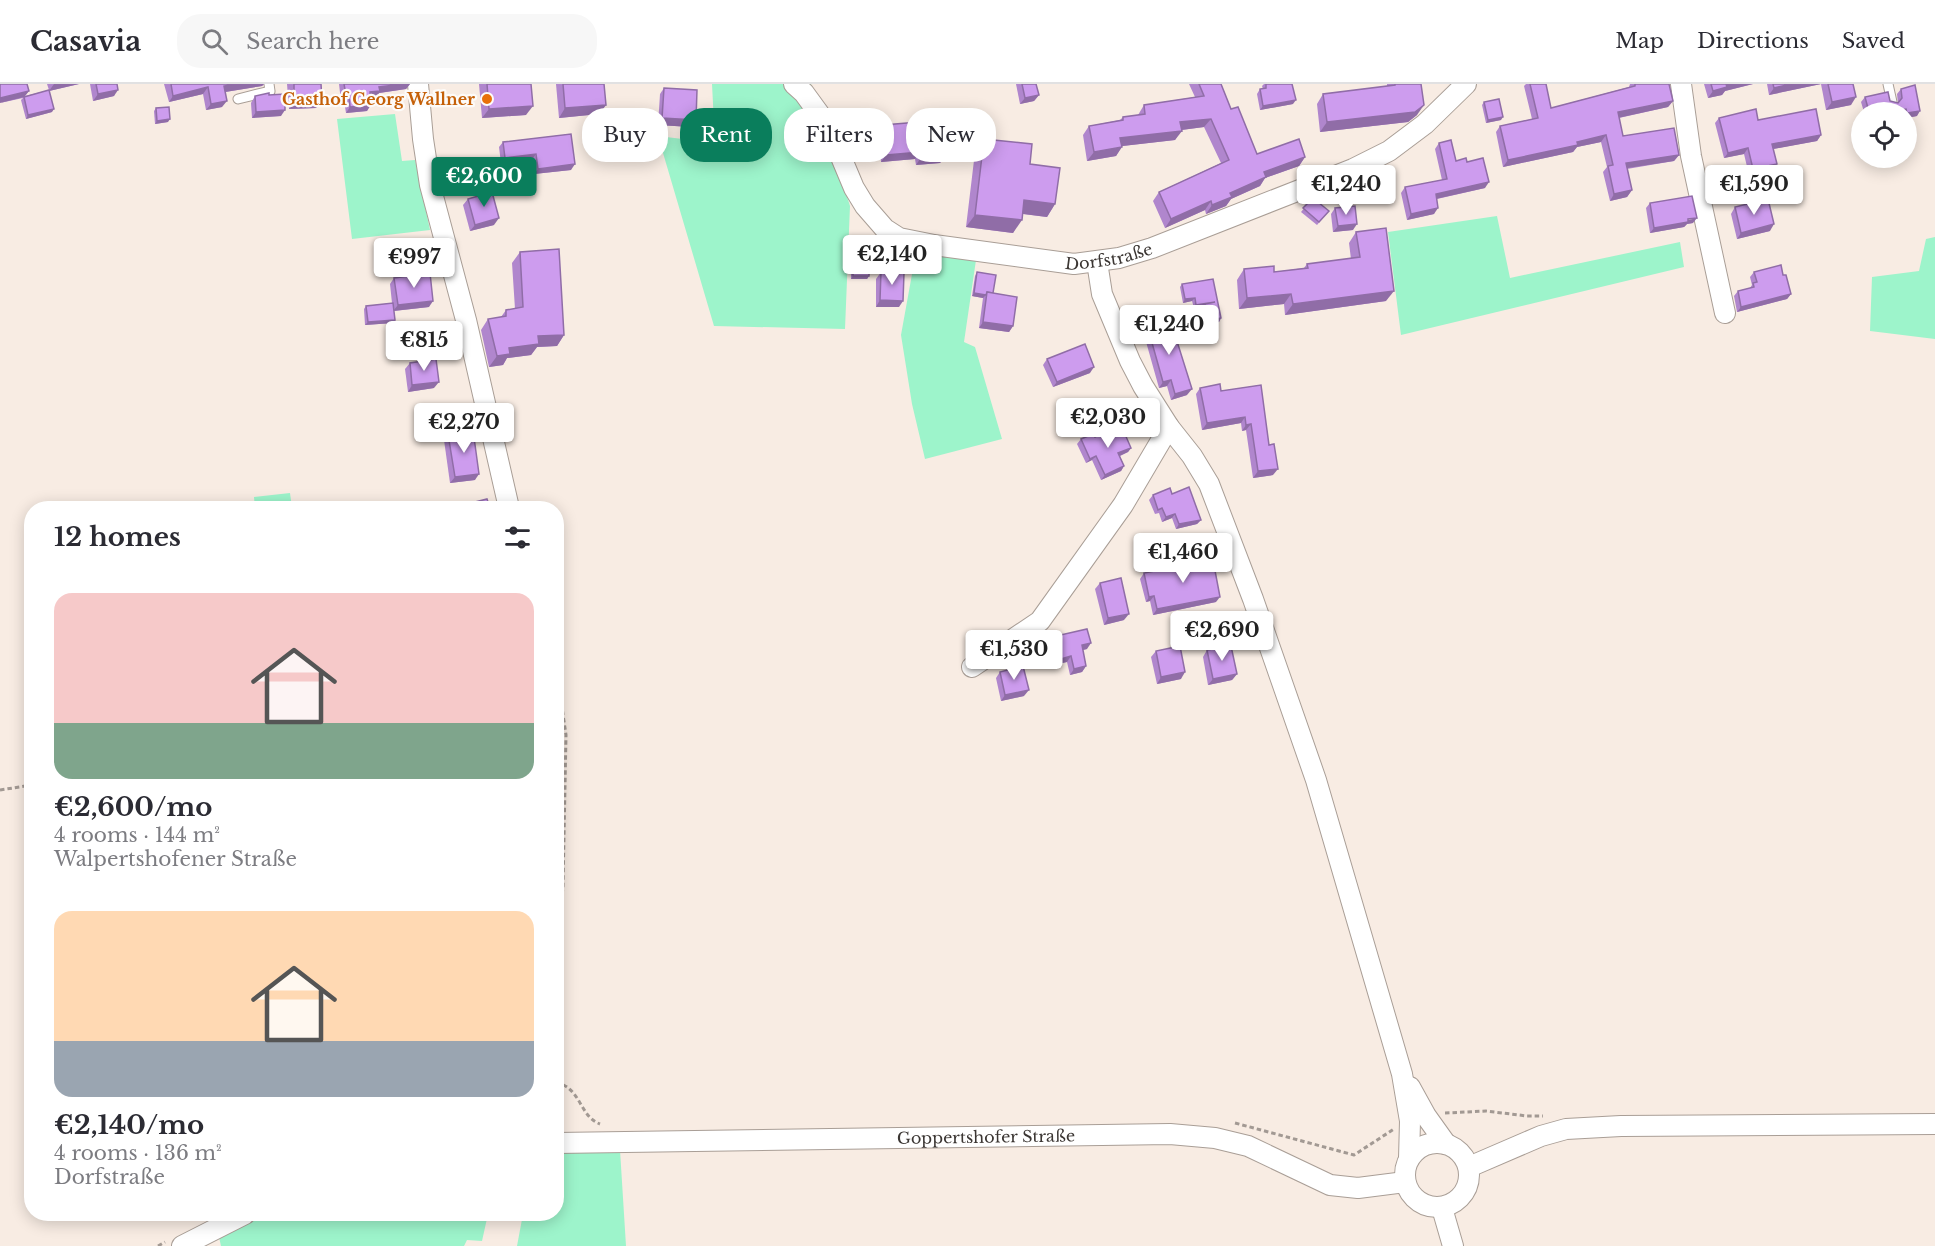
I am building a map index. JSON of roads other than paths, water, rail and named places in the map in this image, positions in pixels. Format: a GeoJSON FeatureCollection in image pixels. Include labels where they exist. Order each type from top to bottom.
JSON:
{"type":"FeatureCollection","features":[{"type":"Feature","properties":{"kind":"street"},"geometry":{"type":"LineString","coordinates":[[418,84],[430,185],[466,320],[507,501]]}},
{"type":"Feature","properties":{"kind":"street","name":"Dorfstraße"},"geometry":{"type":"LineString","coordinates":[[794,84],[804,93],[828,126],[854,188],[865,206],[885,229],[899,238],[942,246],[1074,264],[1119,258],[1152,248],[1353,169],[1389,152],[1425,124],[1466,84]]}},
{"type":"Feature","properties":{"kind":"street"},"geometry":{"type":"LineString","coordinates":[[1682,84],[1691,156],[1725,313]]}},
{"type":"Feature","properties":{"kind":"street"},"geometry":{"type":"LineString","coordinates":[[1097,262],[1102,294],[1130,361],[1169,427],[1192,456],[1209,484],[1253,599],[1317,780],[1402,1074],[1418,1118],[1446,1144],[1456,1149],[1464,1157],[1468,1167],[1470,1177],[1461,1197],[1453,1204],[1442,1208],[1423,1205],[1415,1200],[1408,1191],[1405,1182],[1405,1167],[1416,1150],[1429,1143],[1446,1144]]}},
{"type":"Feature","properties":{"kind":"street"},"geometry":{"type":"LineString","coordinates":[[972,667],[1040,621],[1123,505],[1169,427]]}},
{"type":"Feature","properties":{"kind":"street"},"geometry":{"type":"LineString","coordinates":[[1409,1159],[1418,1118]]}},
{"type":"Feature","properties":{"kind":"street"},"geometry":{"type":"LineString","coordinates":[[1468,1167],[1541,1136],[1566,1129],[1621,1126],[1935,1124]]}},
{"type":"Feature","properties":{"kind":"street","name":"Goppertshofer Straße"},"geometry":{"type":"LineString","coordinates":[[564,1143],[1170,1134],[1215,1138],[1248,1146],[1330,1185],[1358,1188],[1405,1182]]}},
{"type":"Feature","properties":{"kind":"street"},"geometry":{"type":"LineString","coordinates":[[1442,1208],[1453,1246]]}},
{"type":"Feature","properties":{"kind":"street"},"geometry":{"type":"LineString","coordinates":[[182,1246],[231,1221]]}},
{"type":"Feature","properties":{"kind":"lane"},"geometry":{"type":"LineString","coordinates":[[238,99],[270,91],[270,84]]}},
{"type":"Feature","properties":{"kind":"lane"},"geometry":{"type":"LineString","coordinates":[[1888,84],[1892,102]]}},
{"type":"Feature","properties":{"kind":"place","name":"Gasthof Georg Wallner"},"geometry":{"type":"Point","coordinates":[487,99]}}]}
